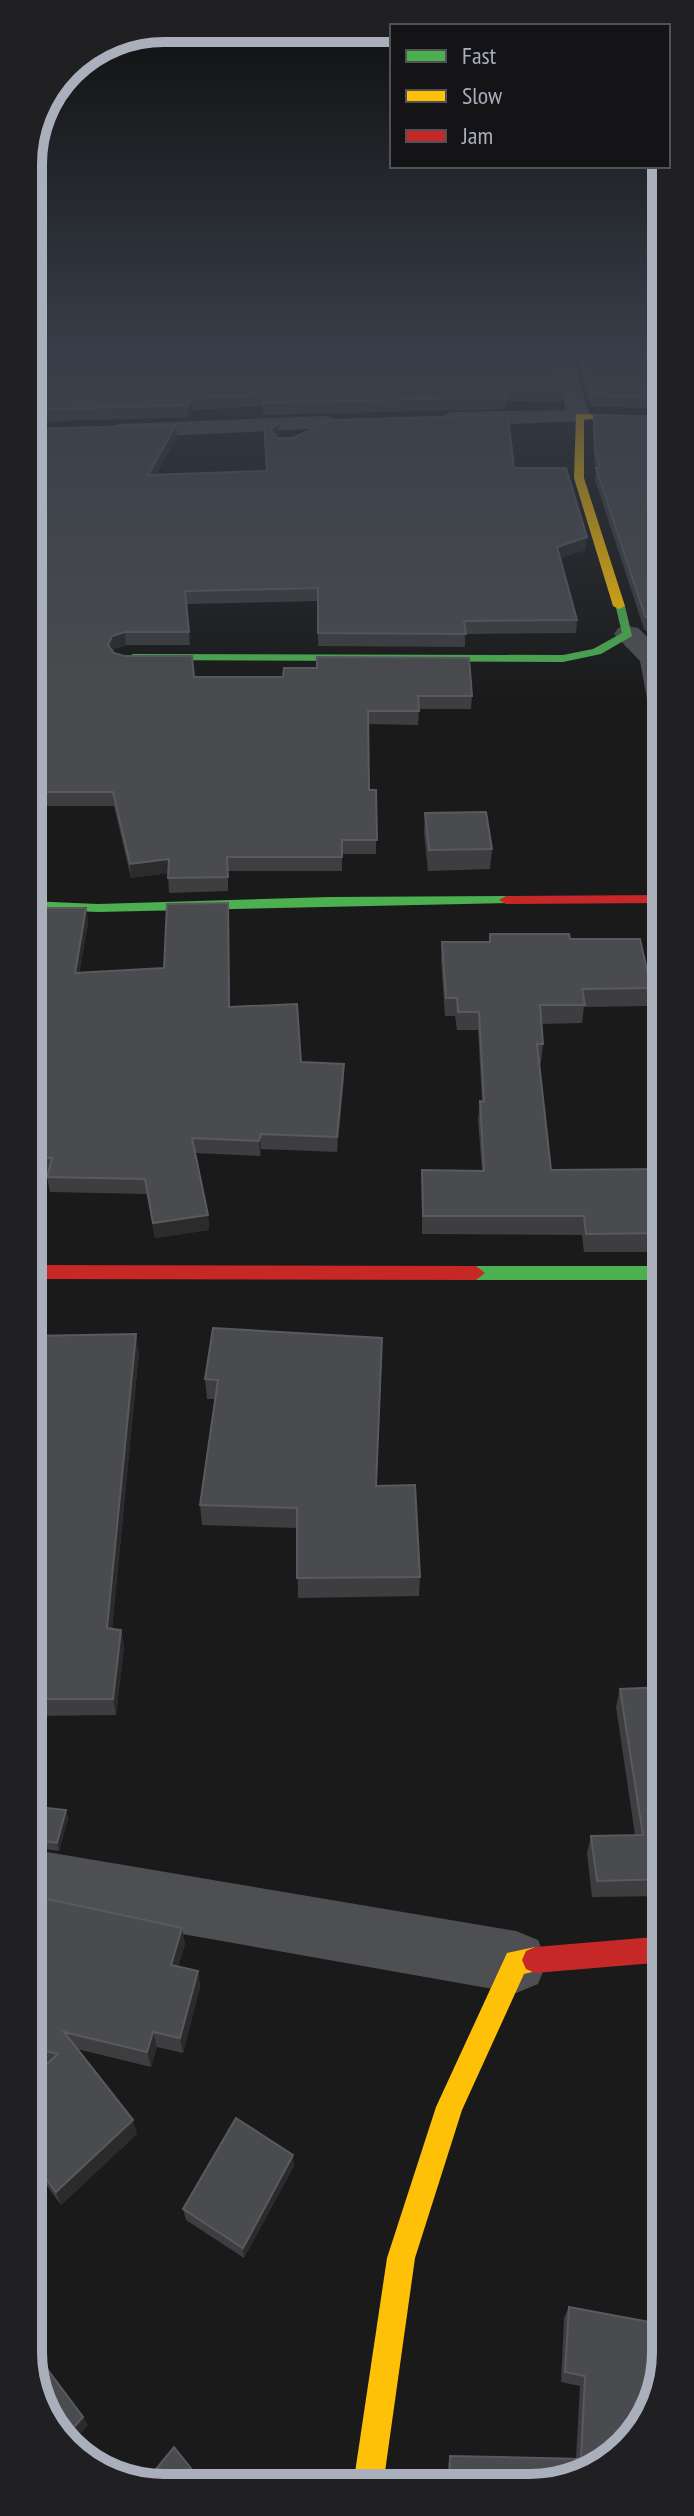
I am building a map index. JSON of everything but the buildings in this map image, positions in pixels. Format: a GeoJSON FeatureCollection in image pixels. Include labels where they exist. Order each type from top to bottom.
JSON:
{"type":"FeatureCollection","features":[{"type":"Feature","properties":{"kind":"street"},"geometry":{"type":"LineString","coordinates":[[579,467],[579,478],[628,634],[652,651]]}},
{"type":"Feature","properties":{"kind":"street"},"geometry":{"type":"LineString","coordinates":[[126,657],[539,660],[583,657],[614,648],[628,634]]}},
{"type":"Feature","properties":{"kind":"street"},"geometry":{"type":"LineString","coordinates":[[42,906],[98,908],[329,901],[652,899]]}},
{"type":"Feature","properties":{"kind":"street"},"geometry":{"type":"LineString","coordinates":[[42,1272],[652,1273]]}},
{"type":"Feature","properties":{"kind":"street"},"geometry":{"type":"LineString","coordinates":[[42,1880],[516,1962],[652,1950]]}},
{"type":"Feature","properties":{"kind":"street"},"geometry":{"type":"LineString","coordinates":[[370,2474],[401,2258],[449,2107],[516,1962]]}},
{"type":"Feature","properties":{"kind":"traffic: fast"},"geometry":{"type":"LineString","coordinates":[[133,657],[563,658],[597,652],[628,634],[619,606]]}},
{"type":"Feature","properties":{"kind":"traffic: fast"},"geometry":{"type":"LineString","coordinates":[[42,906],[98,908],[329,901],[506,900]]}},
{"type":"Feature","properties":{"kind":"traffic: fast"},"geometry":{"type":"LineString","coordinates":[[476,1273],[652,1273]]}},
{"type":"Feature","properties":{"kind":"traffic: slow"},"geometry":{"type":"LineString","coordinates":[[579,467],[579,478],[619,606]]}},
{"type":"Feature","properties":{"kind":"traffic: slow"},"geometry":{"type":"LineString","coordinates":[[370,2474],[401,2258],[449,2107],[516,1962],[535,1960]]}},
{"type":"Feature","properties":{"kind":"traffic: jam"},"geometry":{"type":"LineString","coordinates":[[506,900],[652,899]]}},
{"type":"Feature","properties":{"kind":"traffic: jam"},"geometry":{"type":"LineString","coordinates":[[42,1272],[476,1273]]}},
{"type":"Feature","properties":{"kind":"traffic: jam"},"geometry":{"type":"LineString","coordinates":[[535,1960],[652,1950]]}}]}
